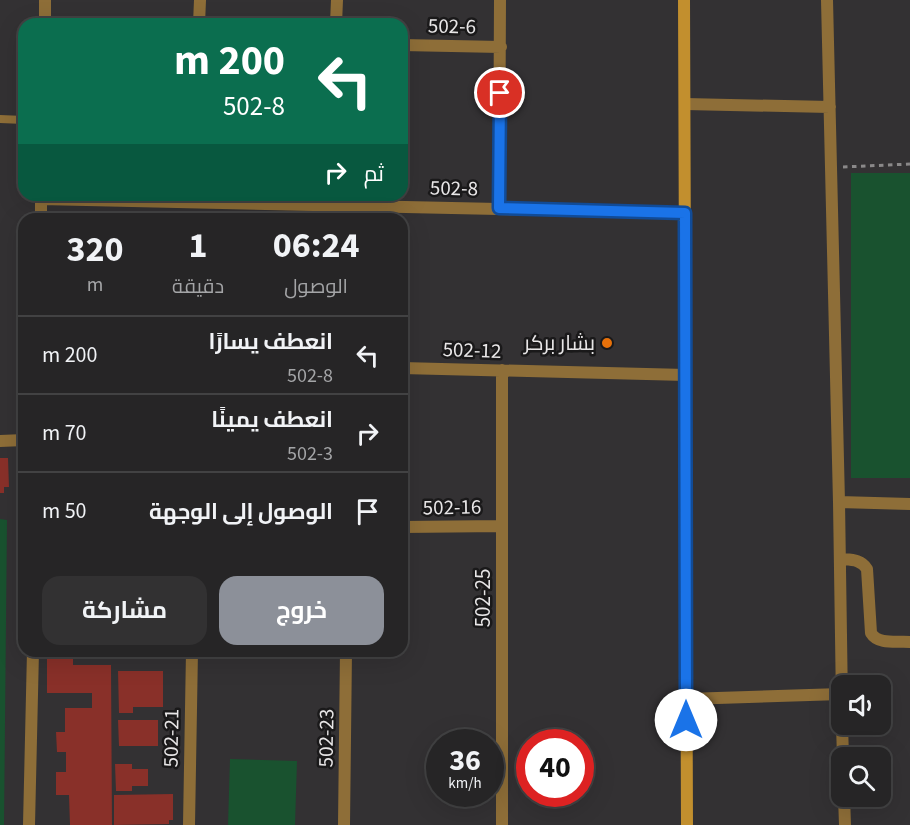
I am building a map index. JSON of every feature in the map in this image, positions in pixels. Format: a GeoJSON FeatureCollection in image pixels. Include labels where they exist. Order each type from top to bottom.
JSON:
{"type":"FeatureCollection","features":[{"type":"Feature","properties":{"kind":"street"},"geometry":{"type":"LineString","coordinates":[[45,0],[45,18]]}},
{"type":"Feature","properties":{"kind":"street"},"geometry":{"type":"LineString","coordinates":[[199,18],[200,0]]}},
{"type":"Feature","properties":{"kind":"street"},"geometry":{"type":"LineString","coordinates":[[336,18],[337,0]]}},
{"type":"Feature","properties":{"kind":"street"},"geometry":{"type":"LineString","coordinates":[[499,208],[500,0]]}},
{"type":"Feature","properties":{"kind":"street"},"geometry":{"type":"LineString","coordinates":[[684,0],[687,825]]}},
{"type":"Feature","properties":{"kind":"street"},"geometry":{"type":"LineString","coordinates":[[827,0],[841,675]]}},
{"type":"Feature","properties":{"kind":"street","name":"502-6"},"geometry":{"type":"LineString","coordinates":[[408,45],[501,47]]}},
{"type":"Feature","properties":{"kind":"street"},"geometry":{"type":"LineString","coordinates":[[685,104],[830,107]]}},
{"type":"Feature","properties":{"kind":"street","name":"502-8"},"geometry":{"type":"LineString","coordinates":[[189,201],[685,213]]}},
{"type":"Feature","properties":{"kind":"street"},"geometry":{"type":"LineString","coordinates":[[336,213],[337,205]]}},
{"type":"Feature","properties":{"kind":"street","name":"502-12"},"geometry":{"type":"LineString","coordinates":[[408,368],[686,375]]}},
{"type":"Feature","properties":{"kind":"street","name":"502-25"},"geometry":{"type":"LineString","coordinates":[[502,370],[502,825]]}},
{"type":"Feature","properties":{"kind":"street"},"geometry":{"type":"LineString","coordinates":[[0,441],[18,440]]}},
{"type":"Feature","properties":{"kind":"street"},"geometry":{"type":"LineString","coordinates":[[839,502],[910,504]]}},
{"type":"Feature","properties":{"kind":"street","name":"502-16"},"geometry":{"type":"LineString","coordinates":[[408,527],[502,526]]}},
{"type":"Feature","properties":{"kind":"street"},"geometry":{"type":"LineString","coordinates":[[840,559],[858,561],[867,569],[872,636],[879,641],[910,642]]}},
{"type":"Feature","properties":{"kind":"street"},"geometry":{"type":"LineString","coordinates":[[29,825],[33,657]]}},
{"type":"Feature","properties":{"kind":"street","name":"502-21"},"geometry":{"type":"LineString","coordinates":[[189,825],[192,657]]}},
{"type":"Feature","properties":{"kind":"street","name":"502-23"},"geometry":{"type":"LineString","coordinates":[[344,825],[346,657]]}},
{"type":"Feature","properties":{"kind":"street"},"geometry":{"type":"LineString","coordinates":[[686,699],[831,694]]}},
{"type":"Feature","properties":{"kind":"street"},"geometry":{"type":"LineString","coordinates":[[844,807],[845,825]]}},
{"type":"Feature","properties":{"kind":"lane"},"geometry":{"type":"LineString","coordinates":[[0,119],[18,120]]}},
{"type":"Feature","properties":{"kind":"path"},"geometry":{"type":"LineString","coordinates":[[831,168],[910,164]]}},
{"type":"Feature","properties":{"kind":"green space"},"geometry":{"type":"Polygon","coordinates":[[[851,173],[910,173],[910,478],[851,478],[851,173]]]}},
{"type":"Feature","properties":{"kind":"green space"},"geometry":{"type":"Polygon","coordinates":[[[0,519],[7,520],[4,825],[0,825],[0,519]]]}},
{"type":"Feature","properties":{"kind":"green space"},"geometry":{"type":"Polygon","coordinates":[[[230,759],[297,761],[295,825],[228,825],[230,759]]]}},
{"type":"Feature","properties":{"kind":"building"},"geometry":{"type":"Polygon","coordinates":[[[0,458],[8,458],[9,487],[4,487],[4,493],[0,493],[0,458]]]}},
{"type":"Feature","properties":{"kind":"building"},"geometry":{"type":"Polygon","coordinates":[[[47,657],[73,657],[73,665],[111,665],[112,825],[70,825],[69,795],[56,795],[56,772],[66,772],[66,752],[57,752],[56,732],[65,732],[65,708],[92,708],[92,693],[47,693],[47,657]]]}},
{"type":"Feature","properties":{"kind":"building"},"geometry":{"type":"Polygon","coordinates":[[[118,671],[163,671],[163,707],[133,707],[133,713],[119,713],[118,671]]]}},
{"type":"Feature","properties":{"kind":"building"},"geometry":{"type":"Polygon","coordinates":[[[118,720],[158,720],[158,746],[119,746],[118,720]]]}},
{"type":"Feature","properties":{"kind":"building"},"geometry":{"type":"Polygon","coordinates":[[[115,764],[132,764],[132,769],[148,769],[148,786],[132,786],[132,791],[116,791],[115,764]]]}},
{"type":"Feature","properties":{"kind":"building"},"geometry":{"type":"Polygon","coordinates":[[[173,794],[173,820],[169,820],[169,824],[114,825],[114,795],[173,794]]]}},
{"type":"Feature","properties":{"kind":"place","name":"بشار بركر"},"geometry":{"type":"Point","coordinates":[607,343]}},
{"type":"Feature","properties":{"kind":"route"},"geometry":{"type":"LineString","coordinates":[[500,93],[499,208],[685,213],[686,720]]}}]}
